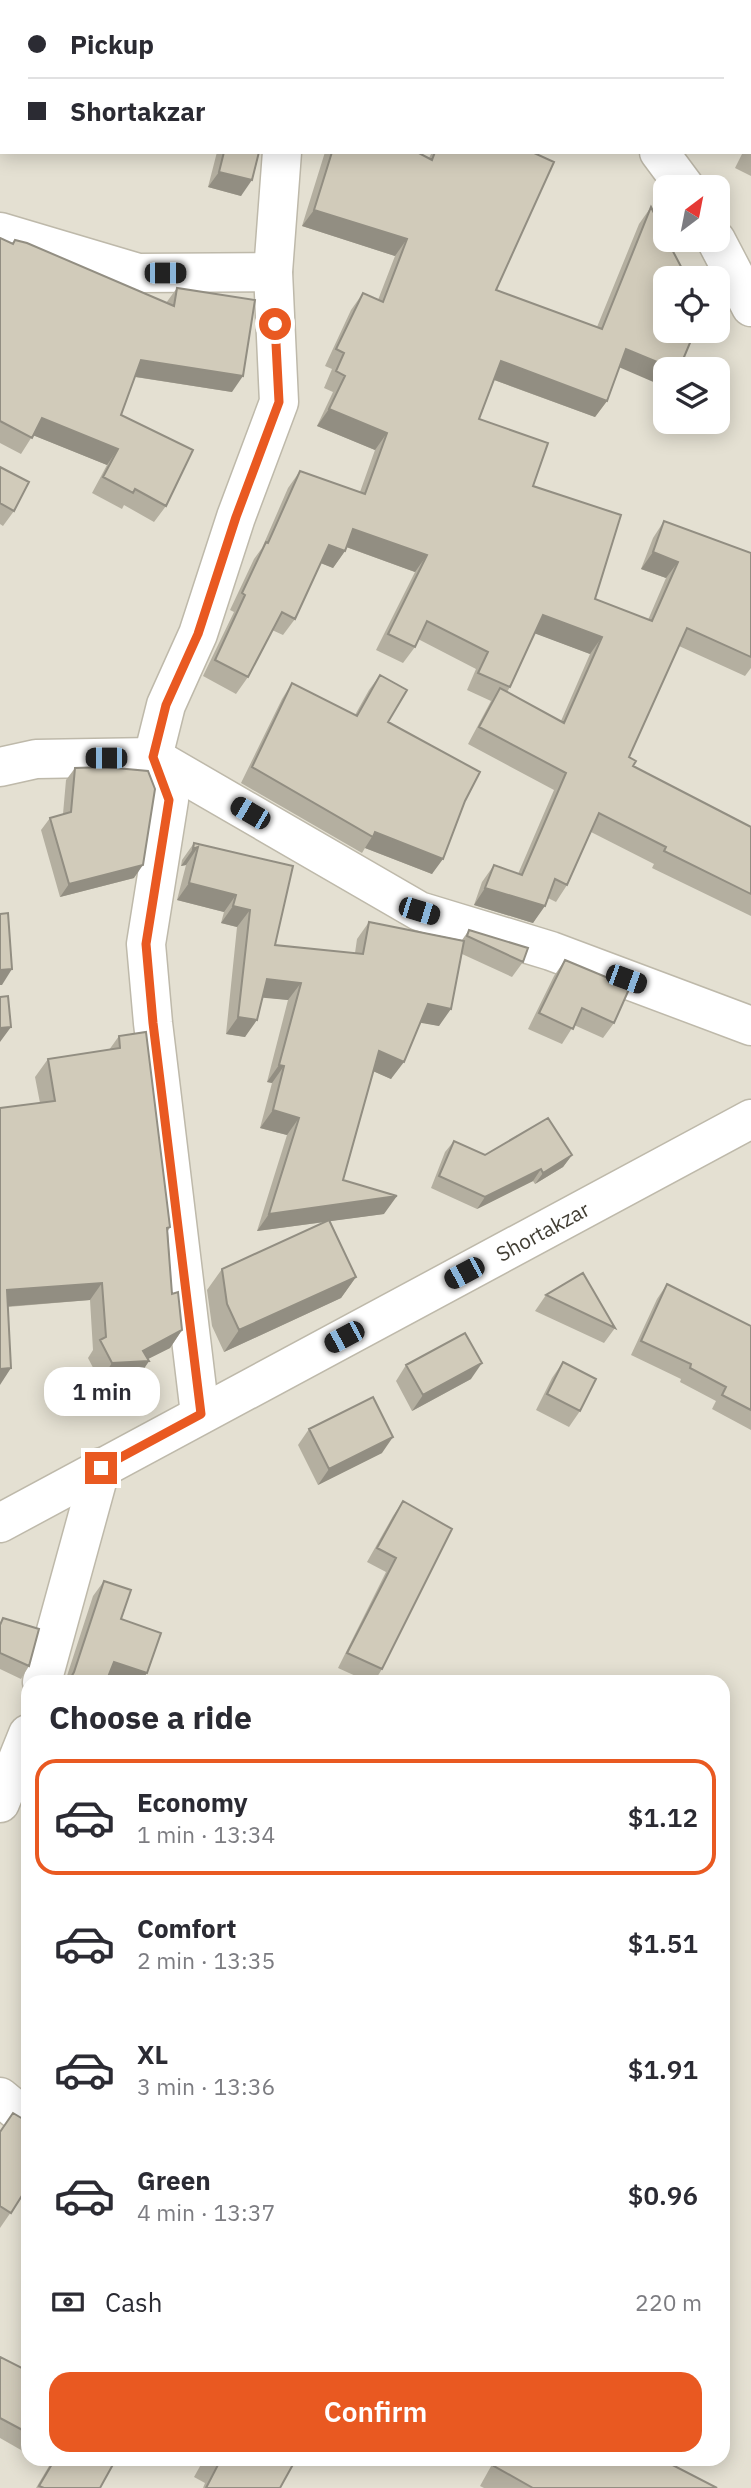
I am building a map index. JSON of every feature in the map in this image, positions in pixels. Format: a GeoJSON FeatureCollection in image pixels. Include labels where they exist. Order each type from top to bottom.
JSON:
{"type":"FeatureCollection","features":[{"type":"Feature","properties":{"kind":"street"},"geometry":{"type":"LineString","coordinates":[[201,1414],[153,1023],[146,944],[169,800],[153,757],[166,705],[198,634],[236,517],[279,402],[273,272],[282,154]]}},
{"type":"Feature","properties":{"kind":"street"},"geometry":{"type":"LineString","coordinates":[[660,154],[676,175]]}},
{"type":"Feature","properties":{"kind":"street"},"geometry":{"type":"LineString","coordinates":[[0,232],[138,273],[273,272]]}},
{"type":"Feature","properties":{"kind":"street"},"geometry":{"type":"LineString","coordinates":[[722,252],[751,307]]}},
{"type":"Feature","properties":{"kind":"street"},"geometry":{"type":"LineString","coordinates":[[0,767],[36,759],[153,757],[419,911],[551,951],[751,1026]]}},
{"type":"Feature","properties":{"kind":"street","name":"Shortakzar"},"geometry":{"type":"LineString","coordinates":[[0,1523],[751,1119]]}},
{"type":"Feature","properties":{"kind":"street"},"geometry":{"type":"LineString","coordinates":[[44,1675],[101,1468]]}},
{"type":"Feature","properties":{"kind":"street"},"geometry":{"type":"LineString","coordinates":[[0,1802],[21,1751]]}},
{"type":"Feature","properties":{"kind":"street"},"geometry":{"type":"LineString","coordinates":[[0,2096],[21,2114]]}},
{"type":"Feature","properties":{"kind":"shaded area"},"geometry":{"type":"Polygon","coordinates":[[[0,154],[751,154],[751,2488],[0,2488],[0,154]]]}},
{"type":"Feature","properties":{"kind":"building"},"geometry":{"type":"Polygon","coordinates":[[[224,154],[258,154],[252,180],[219,172],[224,154]]]}},
{"type":"Feature","properties":{"kind":"building"},"geometry":{"type":"Polygon","coordinates":[[[331,154],[421,154],[432,160],[434,154],[536,154],[554,162],[496,290],[602,329],[651,207],[653,252],[673,252],[681,266],[653,266],[653,343],[690,343],[684,357],[653,357],[653,360],[626,349],[607,401],[501,361],[479,419],[548,443],[533,486],[621,515],[595,599],[652,621],[678,562],[653,552],[664,521],[751,553],[751,657],[687,628],[629,757],[636,761],[633,766],[751,827],[751,894],[664,851],[666,847],[599,813],[567,885],[555,879],[545,906],[485,888],[494,865],[522,875],[566,773],[479,727],[500,688],[564,723],[602,637],[543,615],[510,687],[478,673],[488,652],[427,621],[415,647],[388,634],[427,555],[353,529],[345,551],[329,545],[295,619],[282,612],[248,677],[215,660],[245,595],[242,593],[300,471],[365,494],[387,433],[329,409],[345,376],[336,371],[344,353],[336,349],[363,293],[383,302],[407,239],[314,210],[331,154]]]}},
{"type":"Feature","properties":{"kind":"building"},"geometry":{"type":"Polygon","coordinates":[[[0,238],[13,244],[15,240],[27,243],[174,306],[177,288],[255,300],[243,376],[141,360],[121,415],[193,450],[166,506],[135,489],[133,493],[103,477],[118,449],[42,418],[32,438],[0,421],[0,238]]]}},
{"type":"Feature","properties":{"kind":"building"},"geometry":{"type":"Polygon","coordinates":[[[0,467],[29,482],[14,511],[0,503],[0,467]]]}},
{"type":"Feature","properties":{"kind":"building"},"geometry":{"type":"Polygon","coordinates":[[[380,675],[407,690],[388,722],[480,772],[465,801],[443,859],[375,832],[373,837],[252,767],[292,683],[357,716],[380,675]]]}},
{"type":"Feature","properties":{"kind":"building"},"geometry":{"type":"Polygon","coordinates":[[[105,767],[148,771],[155,789],[143,865],[69,884],[50,818],[71,812],[75,768],[105,767]]]}},
{"type":"Feature","properties":{"kind":"building"},"geometry":{"type":"Polygon","coordinates":[[[194,843],[293,866],[275,945],[363,954],[369,922],[464,941],[451,1009],[428,1004],[404,1062],[379,1051],[343,1180],[397,1196],[269,1214],[299,1118],[273,1110],[284,1066],[279,1065],[301,983],[267,979],[257,1020],[238,1017],[250,910],[233,906],[236,895],[189,883],[198,847],[193,849],[194,843]]]}},
{"type":"Feature","properties":{"kind":"building"},"geometry":{"type":"Polygon","coordinates":[[[8,913],[12,969],[0,970],[0,914],[8,913]]]}},
{"type":"Feature","properties":{"kind":"building"},"geometry":{"type":"Polygon","coordinates":[[[469,930],[528,948],[523,962],[467,936],[469,930]]]}},
{"type":"Feature","properties":{"kind":"building"},"geometry":{"type":"Polygon","coordinates":[[[565,960],[630,987],[614,1023],[582,1008],[573,1029],[539,1013],[565,960]]]}},
{"type":"Feature","properties":{"kind":"building"},"geometry":{"type":"Polygon","coordinates":[[[8,996],[11,1027],[0,1028],[0,997],[8,996]]]}},
{"type":"Feature","properties":{"kind":"building"},"geometry":{"type":"Polygon","coordinates":[[[146,1032],[170,1227],[167,1228],[172,1294],[178,1292],[182,1330],[143,1351],[149,1361],[112,1363],[100,1340],[106,1337],[102,1283],[7,1290],[11,1368],[0,1369],[0,1108],[55,1101],[48,1059],[120,1048],[119,1036],[146,1032]]]}},
{"type":"Feature","properties":{"kind":"building"},"geometry":{"type":"Polygon","coordinates":[[[548,1118],[572,1155],[543,1173],[541,1169],[485,1197],[439,1176],[454,1141],[485,1155],[548,1118]]]}},
{"type":"Feature","properties":{"kind":"building"},"geometry":{"type":"Polygon","coordinates":[[[329,1220],[356,1277],[239,1330],[227,1304],[222,1269],[329,1220]]]}},
{"type":"Feature","properties":{"kind":"building"},"geometry":{"type":"Polygon","coordinates":[[[583,1273],[615,1328],[546,1295],[583,1273]]]}},
{"type":"Feature","properties":{"kind":"building"},"geometry":{"type":"Polygon","coordinates":[[[667,1284],[751,1326],[751,1410],[722,1395],[726,1387],[690,1368],[691,1364],[641,1341],[667,1284]]]}},
{"type":"Feature","properties":{"kind":"building"},"geometry":{"type":"Polygon","coordinates":[[[465,1333],[482,1363],[423,1395],[406,1365],[465,1333]]]}},
{"type":"Feature","properties":{"kind":"building"},"geometry":{"type":"Polygon","coordinates":[[[563,1362],[596,1379],[580,1411],[547,1394],[563,1362]]]}},
{"type":"Feature","properties":{"kind":"building"},"geometry":{"type":"Polygon","coordinates":[[[373,1397],[393,1437],[329,1469],[309,1429],[373,1397]]]}},
{"type":"Feature","properties":{"kind":"building"},"geometry":{"type":"Polygon","coordinates":[[[403,1501],[452,1529],[382,1669],[347,1653],[396,1558],[377,1548],[403,1501]]]}},
{"type":"Feature","properties":{"kind":"building"},"geometry":{"type":"Polygon","coordinates":[[[104,1581],[131,1590],[121,1619],[161,1633],[147,1673],[114,1662],[109,1675],[72,1675],[104,1581]]]}},
{"type":"Feature","properties":{"kind":"building"},"geometry":{"type":"Polygon","coordinates":[[[3,1618],[39,1629],[29,1666],[0,1653],[0,1625],[3,1618]]]}},
{"type":"Feature","properties":{"kind":"building"},"geometry":{"type":"Polygon","coordinates":[[[13,2113],[21,2118],[21,2197],[11,2213],[0,2206],[0,2132],[13,2113]]]}},
{"type":"Feature","properties":{"kind":"building"},"geometry":{"type":"Polygon","coordinates":[[[0,2357],[21,2368],[21,2429],[0,2418],[0,2357]]]}},
{"type":"Feature","properties":{"kind":"building"},"geometry":{"type":"Polygon","coordinates":[[[51,2466],[112,2466],[100,2488],[39,2486],[51,2466]]]}},
{"type":"Feature","properties":{"kind":"building"},"geometry":{"type":"Polygon","coordinates":[[[217,2466],[292,2466],[280,2488],[206,2488],[217,2466]]]}},
{"type":"Feature","properties":{"kind":"building"},"geometry":{"type":"Polygon","coordinates":[[[494,2466],[675,2466],[717,2488],[533,2488],[494,2466]]]}},
{"type":"Feature","properties":{"kind":"route"},"geometry":{"type":"LineString","coordinates":[[101,1468],[201,1414],[153,1023],[146,944],[169,800],[153,757],[166,705],[198,634],[236,517],[279,402],[275,324]]}}]}
